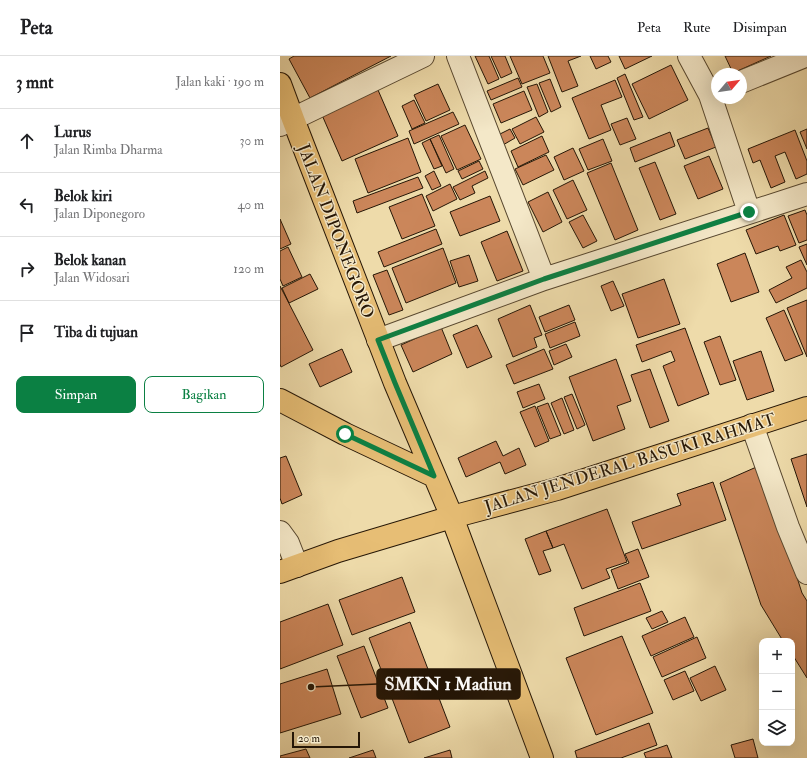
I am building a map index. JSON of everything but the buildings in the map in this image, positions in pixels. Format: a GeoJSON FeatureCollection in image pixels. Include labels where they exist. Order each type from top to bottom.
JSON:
{"type":"FeatureCollection","features":[{"type":"Feature","properties":{"kind":"main road","name":"JALAN DIPONEGORO"},"geometry":{"type":"LineString","coordinates":[[280,84],[286,122],[452,517],[542,758]]}},
{"type":"Feature","properties":{"kind":"main road"},"geometry":{"type":"LineString","coordinates":[[280,400],[345,434],[434,476]]}},
{"type":"Feature","properties":{"kind":"main road","name":"JALAN JENDERAL BASUKI RAHMAT"},"geometry":{"type":"LineString","coordinates":[[288,569],[452,517],[557,489],[807,408]]}},
{"type":"Feature","properties":{"kind":"street"},"geometry":{"type":"LineString","coordinates":[[286,122],[423,56]]}},
{"type":"Feature","properties":{"kind":"street"},"geometry":{"type":"LineString","coordinates":[[458,56],[544,279]]}},
{"type":"Feature","properties":{"kind":"street"},"geometry":{"type":"LineString","coordinates":[[689,56],[711,91]]}},
{"type":"Feature","properties":{"kind":"street"},"geometry":{"type":"LineString","coordinates":[[747,80],[805,56]]}},
{"type":"Feature","properties":{"kind":"street"},"geometry":{"type":"LineString","coordinates":[[716,104],[749,212]]}},
{"type":"Feature","properties":{"kind":"street"},"geometry":{"type":"LineString","coordinates":[[378,340],[544,279],[807,194]]}},
{"type":"Feature","properties":{"kind":"street"},"geometry":{"type":"LineString","coordinates":[[752,425],[788,527],[807,573]]}},
{"type":"Feature","properties":{"kind":"street"},"geometry":{"type":"LineString","coordinates":[[280,532],[288,543],[288,569]]}},
{"type":"Feature","properties":{"kind":"place","name":"SMKN 1 Madiun"},"geometry":{"type":"Point","coordinates":[311,687]}},
{"type":"Feature","properties":{"kind":"route"},"geometry":{"type":"LineString","coordinates":[[345,434],[434,476],[378,340],[544,279],[749,212]]}}]}
